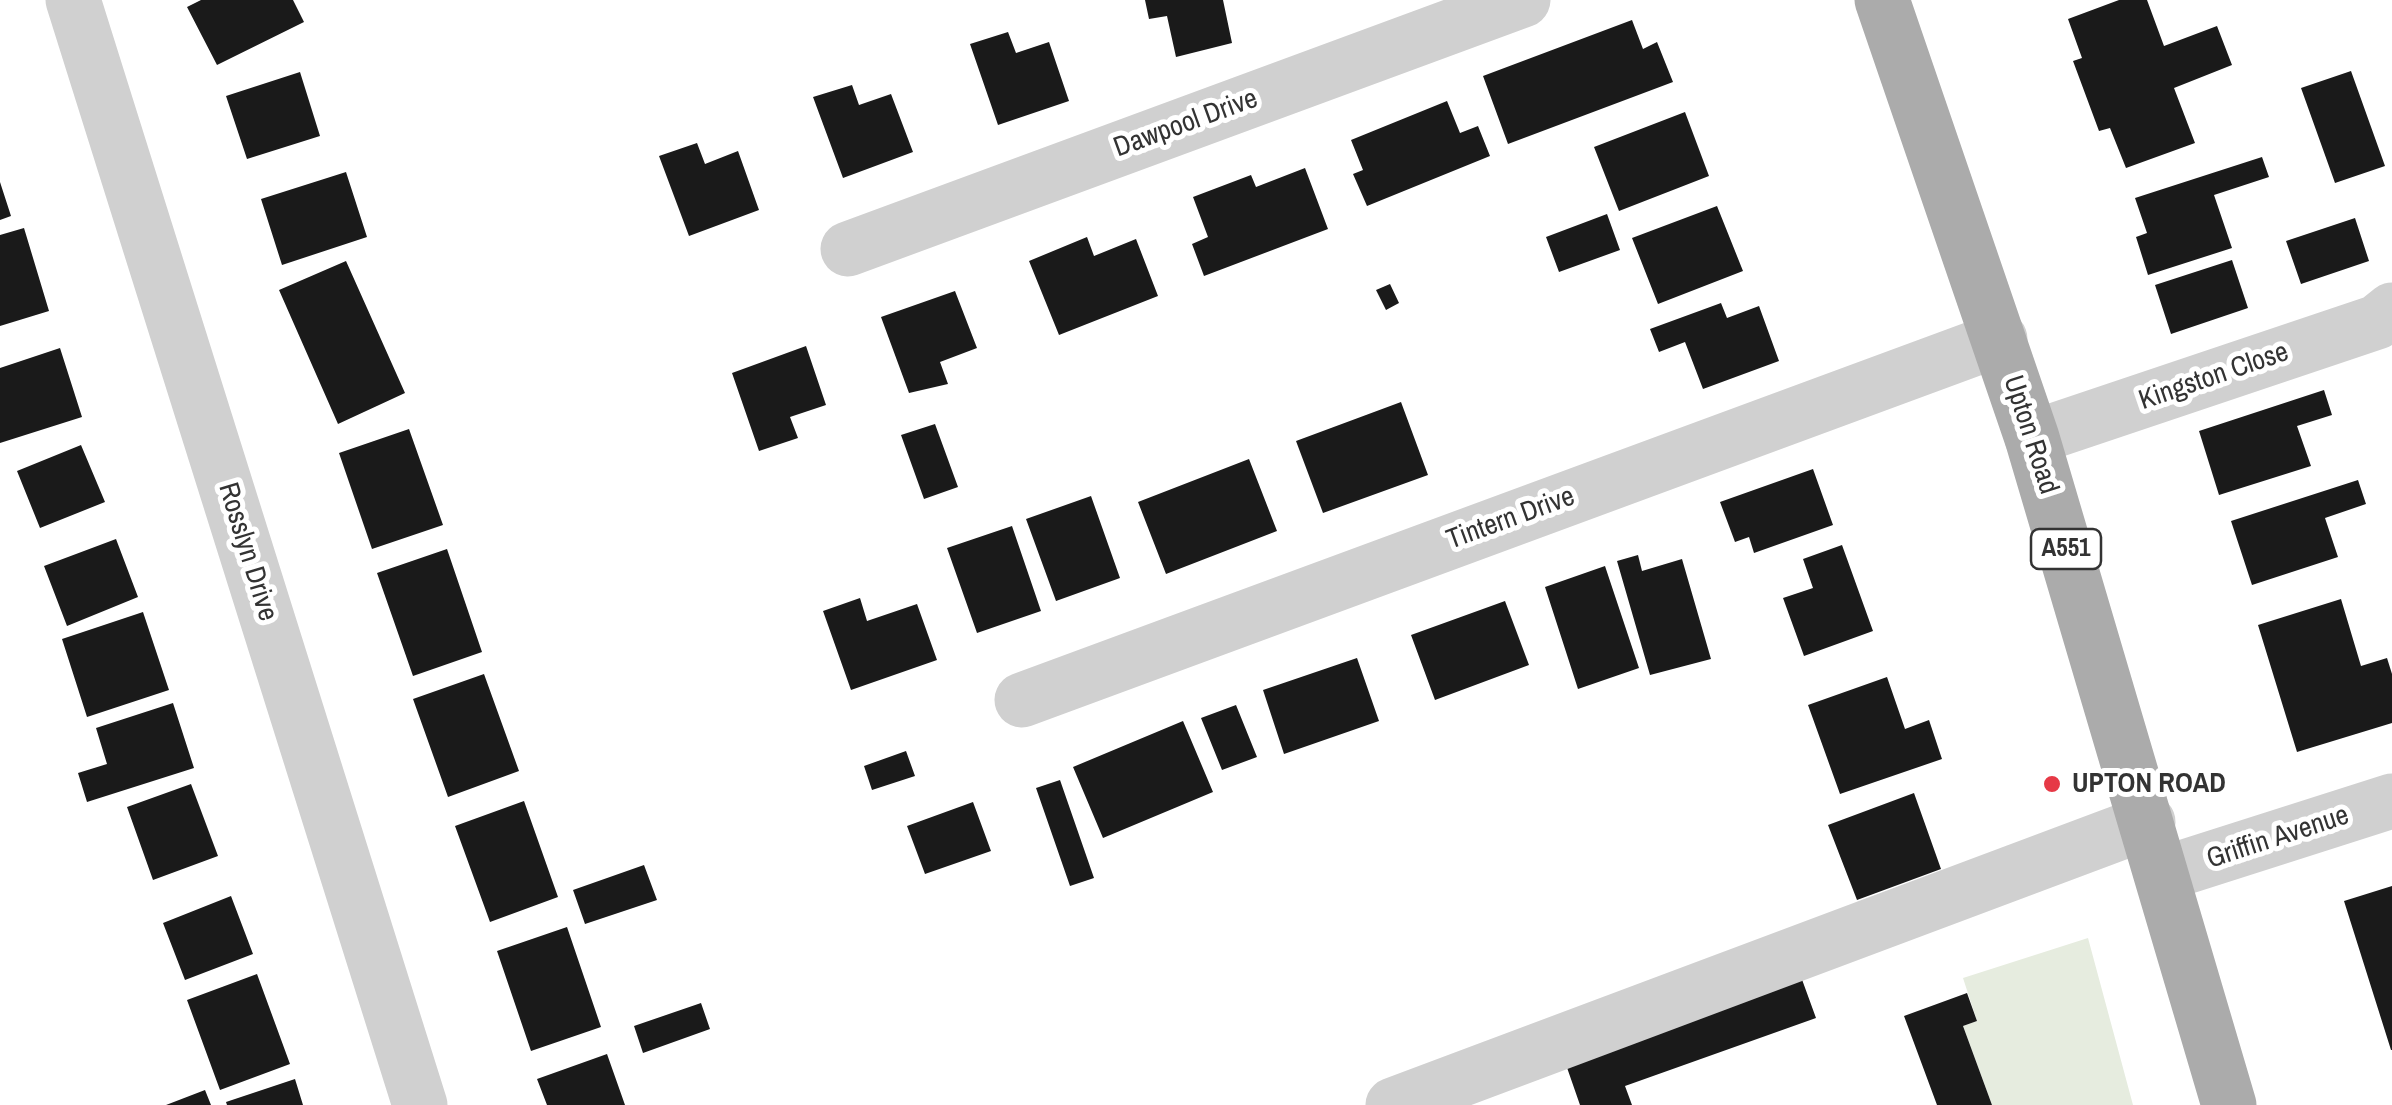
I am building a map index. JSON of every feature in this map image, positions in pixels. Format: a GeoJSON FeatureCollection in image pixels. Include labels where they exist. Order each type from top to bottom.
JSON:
{"type":"FeatureCollection","features":[{"type":"Feature","properties":{"kind":"main road","name":"Upton Road"},"geometry":{"type":"LineString","coordinates":[[1882,0],[2032,438],[2230,1105]]}},
{"type":"Feature","properties":{"kind":"street","name":"Rosslyn Drive"},"geometry":{"type":"LineString","coordinates":[[73,0],[420,1105]]}},
{"type":"Feature","properties":{"kind":"street","name":"Dawpool Drive"},"geometry":{"type":"LineString","coordinates":[[848,249],[1523,0]]}},
{"type":"Feature","properties":{"kind":"street","name":"Kingston Close"},"geometry":{"type":"LineString","coordinates":[[2032,438],[2377,322],[2392,310]]}},
{"type":"Feature","properties":{"kind":"street","name":"Tintern Drive"},"geometry":{"type":"LineString","coordinates":[[1022,700],[2000,338]]}},
{"type":"Feature","properties":{"kind":"street","name":"Griffin Avenue"},"geometry":{"type":"LineString","coordinates":[[2163,874],[2392,802]]}},
{"type":"Feature","properties":{"kind":"street"},"geometry":{"type":"LineString","coordinates":[[1393,1105],[2148,822]]}},
{"type":"Feature","properties":{"kind":"shaded area"},"geometry":{"type":"Polygon","coordinates":[[[2088,938],[2133,1105],[1992,1105],[1963,1026],[1977,1021],[1963,978],[2088,938]]]}},
{"type":"Feature","properties":{"kind":"building"},"geometry":{"type":"Polygon","coordinates":[[[201,0],[293,0],[304,22],[217,65],[187,7],[201,0]]]}},
{"type":"Feature","properties":{"kind":"building"},"geometry":{"type":"Polygon","coordinates":[[[1145,0],[1223,0],[1232,43],[1176,57],[1167,16],[1149,19],[1145,0]]]}},
{"type":"Feature","properties":{"kind":"building"},"geometry":{"type":"Polygon","coordinates":[[[2119,0],[2147,0],[2164,46],[2217,26],[2232,65],[2174,88],[2195,143],[2126,168],[2110,128],[2099,131],[2073,61],[2082,58],[2068,19],[2119,0]]]}},
{"type":"Feature","properties":{"kind":"building"},"geometry":{"type":"Polygon","coordinates":[[[1632,20],[1643,49],[1657,42],[1673,82],[1508,144],[1483,76],[1632,20]]]}},
{"type":"Feature","properties":{"kind":"building"},"geometry":{"type":"Polygon","coordinates":[[[1008,32],[1016,53],[1049,42],[1069,101],[998,125],[970,44],[1008,32]]]}},
{"type":"Feature","properties":{"kind":"building"},"geometry":{"type":"Polygon","coordinates":[[[2351,71],[2385,166],[2335,183],[2301,88],[2351,71]]]}},
{"type":"Feature","properties":{"kind":"building"},"geometry":{"type":"Polygon","coordinates":[[[300,72],[320,136],[247,159],[226,96],[300,72]]]}},
{"type":"Feature","properties":{"kind":"building"},"geometry":{"type":"Polygon","coordinates":[[[852,85],[859,105],[891,94],[913,152],[843,178],[813,97],[852,85]]]}},
{"type":"Feature","properties":{"kind":"building"},"geometry":{"type":"Polygon","coordinates":[[[1447,101],[1460,133],[1478,126],[1490,156],[1367,206],[1353,174],[1363,170],[1351,140],[1447,101]]]}},
{"type":"Feature","properties":{"kind":"building"},"geometry":{"type":"Polygon","coordinates":[[[1685,112],[1709,176],[1619,211],[1594,147],[1685,112]]]}},
{"type":"Feature","properties":{"kind":"building"},"geometry":{"type":"Polygon","coordinates":[[[697,143],[705,164],[738,151],[759,210],[689,236],[659,156],[697,143]]]}},
{"type":"Feature","properties":{"kind":"building"},"geometry":{"type":"Polygon","coordinates":[[[2262,157],[2269,177],[2214,195],[2232,248],[2148,275],[2136,237],[2147,233],[2135,198],[2262,157]]]}},
{"type":"Feature","properties":{"kind":"building"},"geometry":{"type":"Polygon","coordinates":[[[1305,168],[1328,229],[1204,276],[1192,244],[1208,237],[1193,197],[1251,175],[1256,187],[1305,168]]]}},
{"type":"Feature","properties":{"kind":"building"},"geometry":{"type":"Polygon","coordinates":[[[346,172],[367,237],[282,265],[261,199],[346,172]]]}},
{"type":"Feature","properties":{"kind":"building"},"geometry":{"type":"Polygon","coordinates":[[[0,182],[11,216],[0,220],[0,182]]]}},
{"type":"Feature","properties":{"kind":"building"},"geometry":{"type":"Polygon","coordinates":[[[1717,206],[1743,271],[1658,304],[1632,238],[1717,206]]]}},
{"type":"Feature","properties":{"kind":"building"},"geometry":{"type":"Polygon","coordinates":[[[1607,214],[1620,250],[1559,272],[1546,237],[1607,214]]]}},
{"type":"Feature","properties":{"kind":"building"},"geometry":{"type":"Polygon","coordinates":[[[2355,218],[2369,261],[2301,284],[2286,241],[2355,218]]]}},
{"type":"Feature","properties":{"kind":"building"},"geometry":{"type":"Polygon","coordinates":[[[24,228],[49,311],[0,326],[0,235],[24,228]]]}},
{"type":"Feature","properties":{"kind":"building"},"geometry":{"type":"Polygon","coordinates":[[[1087,237],[1094,256],[1136,239],[1158,296],[1059,335],[1029,261],[1087,237]]]}},
{"type":"Feature","properties":{"kind":"building"},"geometry":{"type":"Polygon","coordinates":[[[2232,260],[2248,308],[2171,334],[2155,285],[2232,260]]]}},
{"type":"Feature","properties":{"kind":"building"},"geometry":{"type":"Polygon","coordinates":[[[346,261],[405,393],[338,424],[279,290],[346,261]]]}},
{"type":"Feature","properties":{"kind":"building"},"geometry":{"type":"Polygon","coordinates":[[[1390,284],[1399,303],[1386,310],[1376,290],[1390,284]]]}},
{"type":"Feature","properties":{"kind":"building"},"geometry":{"type":"Polygon","coordinates":[[[955,291],[977,348],[940,362],[948,384],[909,393],[881,317],[955,291]]]}},
{"type":"Feature","properties":{"kind":"building"},"geometry":{"type":"Polygon","coordinates":[[[1721,303],[1727,318],[1759,306],[1779,361],[1703,389],[1685,342],[1659,352],[1650,329],[1721,303]]]}},
{"type":"Feature","properties":{"kind":"building"},"geometry":{"type":"Polygon","coordinates":[[[806,346],[826,405],[790,417],[798,438],[759,451],[732,373],[806,346]]]}},
{"type":"Feature","properties":{"kind":"building"},"geometry":{"type":"Polygon","coordinates":[[[60,348],[82,417],[0,443],[0,368],[60,348]]]}},
{"type":"Feature","properties":{"kind":"building"},"geometry":{"type":"Polygon","coordinates":[[[2324,390],[2332,415],[2297,426],[2311,466],[2219,495],[2199,431],[2324,390]]]}},
{"type":"Feature","properties":{"kind":"building"},"geometry":{"type":"Polygon","coordinates":[[[1401,402],[1428,475],[1323,513],[1296,441],[1401,402]]]}},
{"type":"Feature","properties":{"kind":"building"},"geometry":{"type":"Polygon","coordinates":[[[935,424],[958,487],[924,499],[901,435],[935,424]]]}},
{"type":"Feature","properties":{"kind":"building"},"geometry":{"type":"Polygon","coordinates":[[[409,429],[443,525],[372,549],[339,453],[409,429]]]}},
{"type":"Feature","properties":{"kind":"building"},"geometry":{"type":"Polygon","coordinates":[[[81,445],[105,502],[40,528],[17,471],[81,445]]]}},
{"type":"Feature","properties":{"kind":"building"},"geometry":{"type":"Polygon","coordinates":[[[1249,459],[1277,531],[1166,574],[1138,502],[1249,459]]]}},
{"type":"Feature","properties":{"kind":"building"},"geometry":{"type":"Polygon","coordinates":[[[1813,469],[1833,525],[1754,553],[1749,537],[1735,542],[1720,502],[1813,469]]]}},
{"type":"Feature","properties":{"kind":"building"},"geometry":{"type":"Polygon","coordinates":[[[2358,480],[2366,504],[2325,518],[2338,557],[2252,585],[2231,521],[2358,480]]]}},
{"type":"Feature","properties":{"kind":"building"},"geometry":{"type":"Polygon","coordinates":[[[1091,496],[1120,578],[1056,601],[1026,519],[1091,496]]]}},
{"type":"Feature","properties":{"kind":"building"},"geometry":{"type":"Polygon","coordinates":[[[1012,526],[1041,611],[977,633],[947,548],[1012,526]]]}},
{"type":"Feature","properties":{"kind":"building"},"geometry":{"type":"Polygon","coordinates":[[[116,539],[138,597],[67,626],[44,566],[116,539]]]}},
{"type":"Feature","properties":{"kind":"building"},"geometry":{"type":"Polygon","coordinates":[[[1842,545],[1873,631],[1804,656],[1783,598],[1813,588],[1803,559],[1842,545]]]}},
{"type":"Feature","properties":{"kind":"building"},"geometry":{"type":"Polygon","coordinates":[[[447,549],[482,652],[413,676],[377,573],[447,549]]]}},
{"type":"Feature","properties":{"kind":"building"},"geometry":{"type":"Polygon","coordinates":[[[1638,555],[1642,571],[1682,559],[1711,659],[1650,675],[1617,561],[1638,555]]]}},
{"type":"Feature","properties":{"kind":"building"},"geometry":{"type":"Polygon","coordinates":[[[1605,566],[1639,668],[1578,689],[1545,587],[1605,566]]]}},
{"type":"Feature","properties":{"kind":"building"},"geometry":{"type":"Polygon","coordinates":[[[860,598],[867,621],[917,604],[937,660],[851,690],[823,611],[860,598]]]}},
{"type":"Feature","properties":{"kind":"building"},"geometry":{"type":"Polygon","coordinates":[[[2341,599],[2361,666],[2387,658],[2392,674],[2392,723],[2297,752],[2258,625],[2341,599]]]}},
{"type":"Feature","properties":{"kind":"building"},"geometry":{"type":"Polygon","coordinates":[[[1505,601],[1529,665],[1435,700],[1411,635],[1505,601]]]}},
{"type":"Feature","properties":{"kind":"building"},"geometry":{"type":"Polygon","coordinates":[[[143,612],[169,690],[87,717],[62,639],[143,612]]]}},
{"type":"Feature","properties":{"kind":"building"},"geometry":{"type":"Polygon","coordinates":[[[1357,658],[1379,721],[1284,754],[1263,690],[1357,658]]]}},
{"type":"Feature","properties":{"kind":"building"},"geometry":{"type":"Polygon","coordinates":[[[484,674],[519,771],[448,797],[413,699],[484,674]]]}},
{"type":"Feature","properties":{"kind":"building"},"geometry":{"type":"Polygon","coordinates":[[[1887,677],[1905,729],[1929,720],[1942,759],[1840,794],[1808,705],[1887,677]]]}},
{"type":"Feature","properties":{"kind":"building"},"geometry":{"type":"Polygon","coordinates":[[[173,703],[194,768],[87,802],[78,773],[107,764],[96,728],[173,703]]]}},
{"type":"Feature","properties":{"kind":"building"},"geometry":{"type":"Polygon","coordinates":[[[1236,705],[1257,757],[1222,770],[1201,718],[1236,705]]]}},
{"type":"Feature","properties":{"kind":"building"},"geometry":{"type":"Polygon","coordinates":[[[1183,721],[1213,792],[1103,838],[1073,767],[1183,721]]]}},
{"type":"Feature","properties":{"kind":"building"},"geometry":{"type":"Polygon","coordinates":[[[906,751],[915,776],[872,790],[864,766],[906,751]]]}},
{"type":"Feature","properties":{"kind":"building"},"geometry":{"type":"Polygon","coordinates":[[[1060,780],[1094,878],[1070,886],[1036,788],[1060,780]]]}},
{"type":"Feature","properties":{"kind":"building"},"geometry":{"type":"Polygon","coordinates":[[[191,784],[218,856],[153,880],[127,807],[191,784]]]}},
{"type":"Feature","properties":{"kind":"building"},"geometry":{"type":"Polygon","coordinates":[[[1914,793],[1941,869],[1857,900],[1828,825],[1914,793]]]}},
{"type":"Feature","properties":{"kind":"building"},"geometry":{"type":"Polygon","coordinates":[[[524,801],[558,897],[490,922],[455,826],[524,801]]]}},
{"type":"Feature","properties":{"kind":"building"},"geometry":{"type":"Polygon","coordinates":[[[973,802],[991,851],[925,874],[907,826],[973,802]]]}},
{"type":"Feature","properties":{"kind":"building"},"geometry":{"type":"Polygon","coordinates":[[[644,865],[657,900],[585,924],[573,890],[644,865]]]}},
{"type":"Feature","properties":{"kind":"building"},"geometry":{"type":"Polygon","coordinates":[[[2392,886],[2392,1050],[2391,1050],[2344,901],[2392,886]]]}},
{"type":"Feature","properties":{"kind":"building"},"geometry":{"type":"Polygon","coordinates":[[[231,896],[253,954],[185,980],[163,923],[231,896]]]}},
{"type":"Feature","properties":{"kind":"building"},"geometry":{"type":"Polygon","coordinates":[[[567,927],[601,1027],[531,1051],[497,951],[567,927]]]}},
{"type":"Feature","properties":{"kind":"building"},"geometry":{"type":"Polygon","coordinates":[[[257,974],[290,1064],[220,1090],[187,1000],[257,974]]]}},
{"type":"Feature","properties":{"kind":"building"},"geometry":{"type":"Polygon","coordinates":[[[1800,974],[1816,1018],[1625,1086],[1632,1105],[1580,1105],[1564,1059],[1800,974]]]}},
{"type":"Feature","properties":{"kind":"building"},"geometry":{"type":"Polygon","coordinates":[[[1967,993],[1977,1021],[1963,1026],[1992,1105],[1937,1105],[1904,1016],[1967,993]]]}},
{"type":"Feature","properties":{"kind":"building"},"geometry":{"type":"Polygon","coordinates":[[[701,1003],[710,1029],[643,1053],[634,1026],[701,1003]]]}},
{"type":"Feature","properties":{"kind":"building"},"geometry":{"type":"Polygon","coordinates":[[[607,1054],[625,1105],[547,1105],[537,1079],[607,1054]]]}},
{"type":"Feature","properties":{"kind":"building"},"geometry":{"type":"Polygon","coordinates":[[[295,1079],[303,1105],[227,1105],[226,1102],[295,1079]]]}},
{"type":"Feature","properties":{"kind":"building"},"geometry":{"type":"Polygon","coordinates":[[[205,1090],[211,1105],[166,1105],[205,1090]]]}},
{"type":"Feature","properties":{"kind":"place","name":"UPTON ROAD"},"geometry":{"type":"Point","coordinates":[2052,784]}}]}
